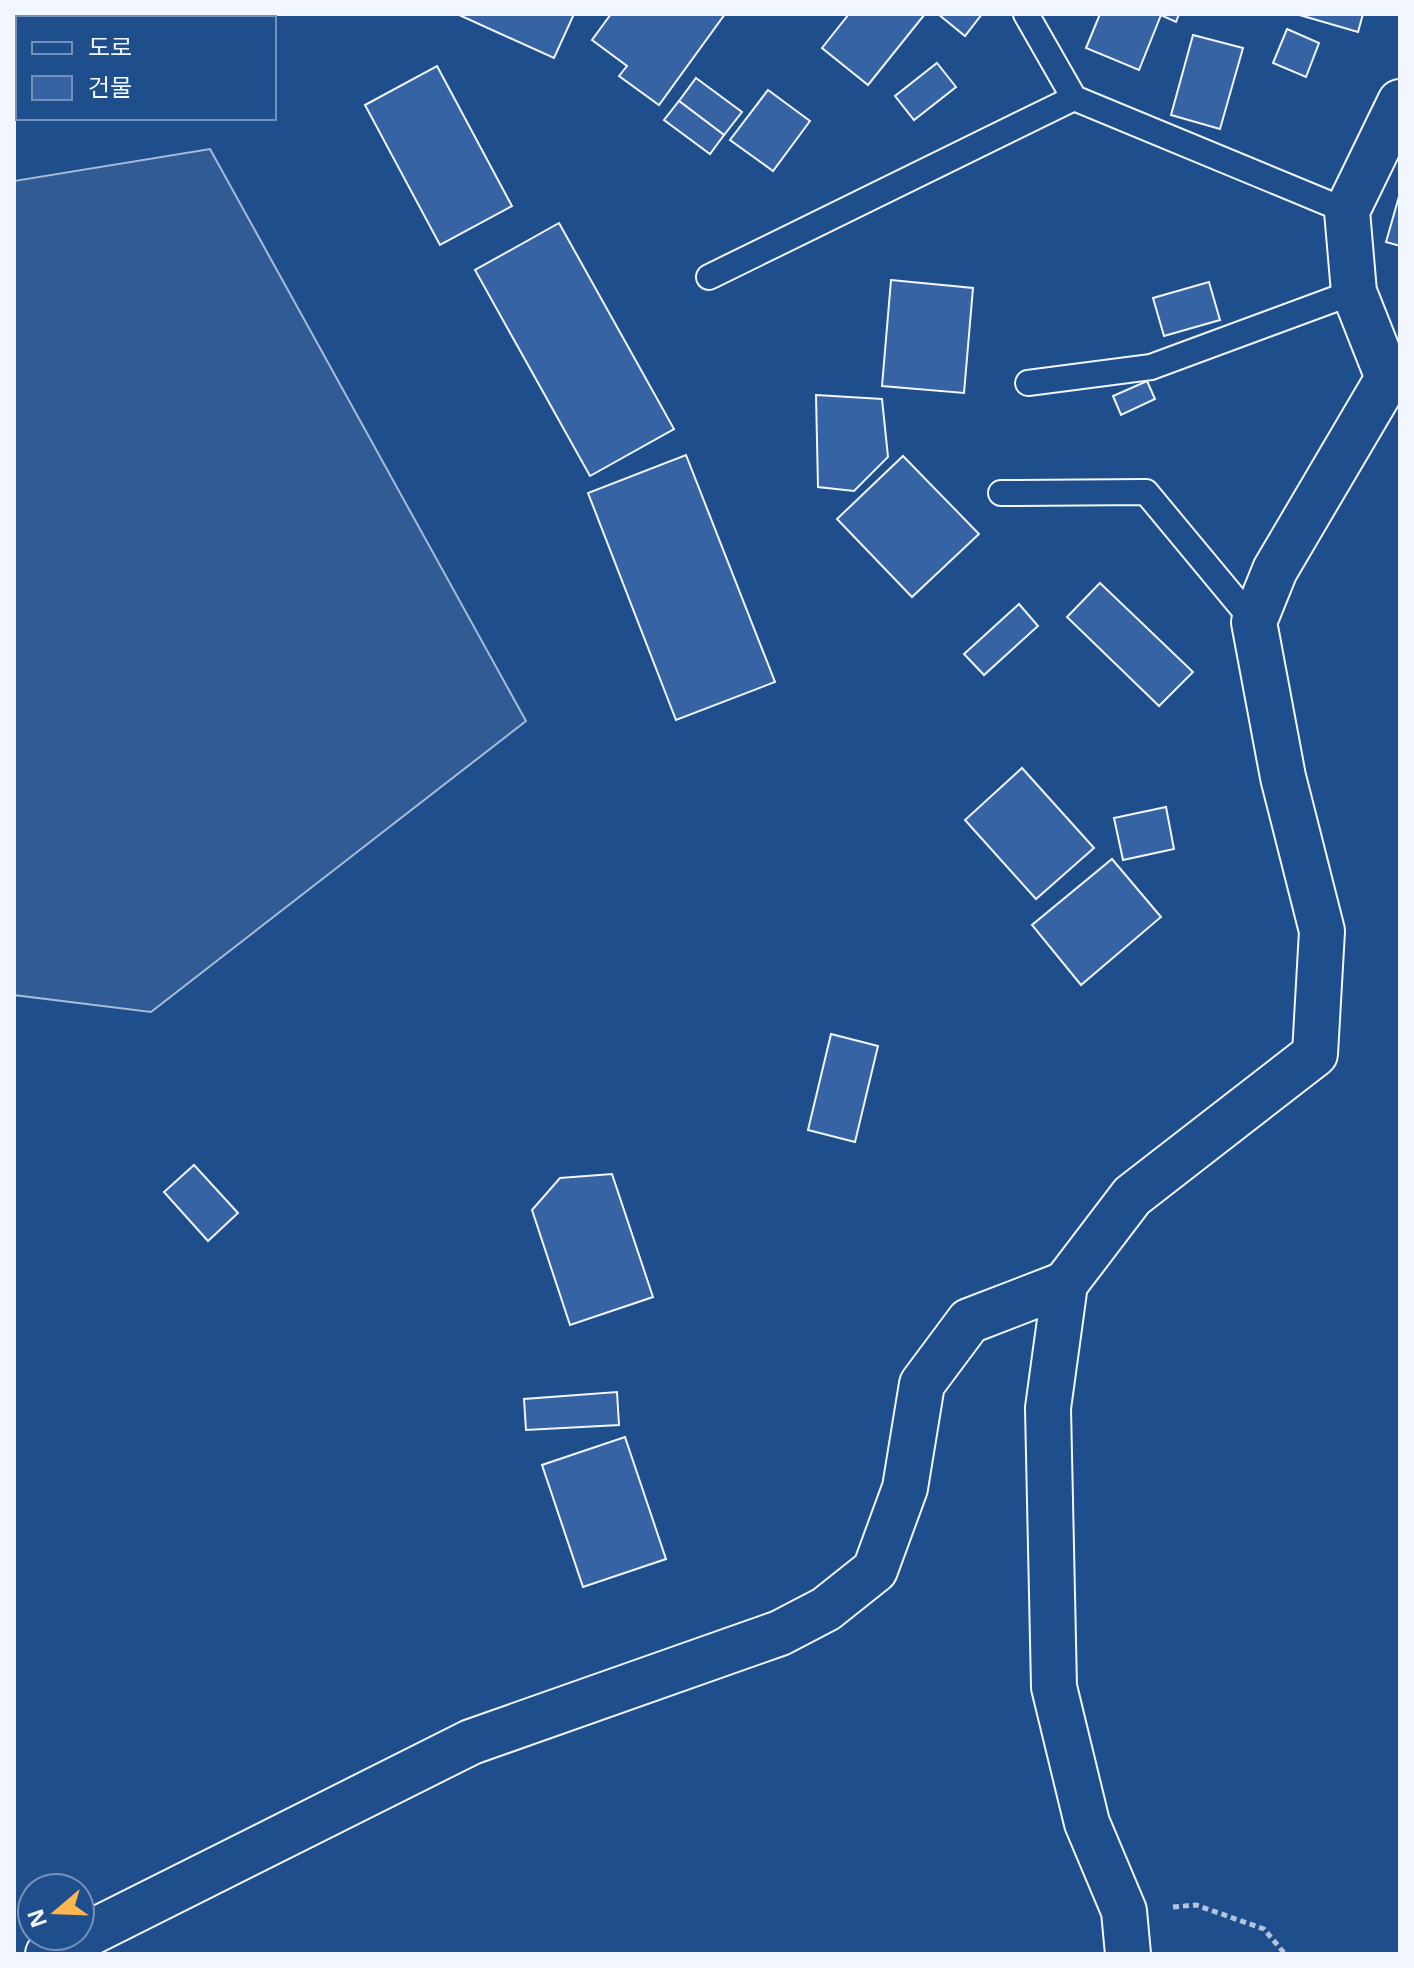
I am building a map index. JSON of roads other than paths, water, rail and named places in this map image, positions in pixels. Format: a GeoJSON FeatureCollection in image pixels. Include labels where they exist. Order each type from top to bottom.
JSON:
{"type":"FeatureCollection","features":[{"type":"Feature","properties":{"kind":"street"},"geometry":{"type":"LineString","coordinates":[[1128,1954],[1124,1911],[1087,1823],[1054,1687],[1048,1408],[1065,1284],[1132,1196],[1315,1054],[1322,931],[1283,777],[1254,622],[1275,570],[1388,378],[1354,292],[1347,211],[1400,102]]}},
{"type":"Feature","properties":{"kind":"street"},"geometry":{"type":"LineString","coordinates":[[48,1954],[471,1742],[780,1633],[826,1609],[875,1570],[905,1488],[922,1384],[969,1321],[1065,1284]]}},
{"type":"Feature","properties":{"kind":"lane"},"geometry":{"type":"LineString","coordinates":[[1026,14],[1074,98],[1347,211]]}},
{"type":"Feature","properties":{"kind":"lane"},"geometry":{"type":"LineString","coordinates":[[709,277],[1074,98]]}},
{"type":"Feature","properties":{"kind":"lane"},"geometry":{"type":"LineString","coordinates":[[1028,383],[1151,367],[1354,292]]}},
{"type":"Feature","properties":{"kind":"lane"},"geometry":{"type":"LineString","coordinates":[[1001,493],[1146,492],[1254,622]]}}]}
